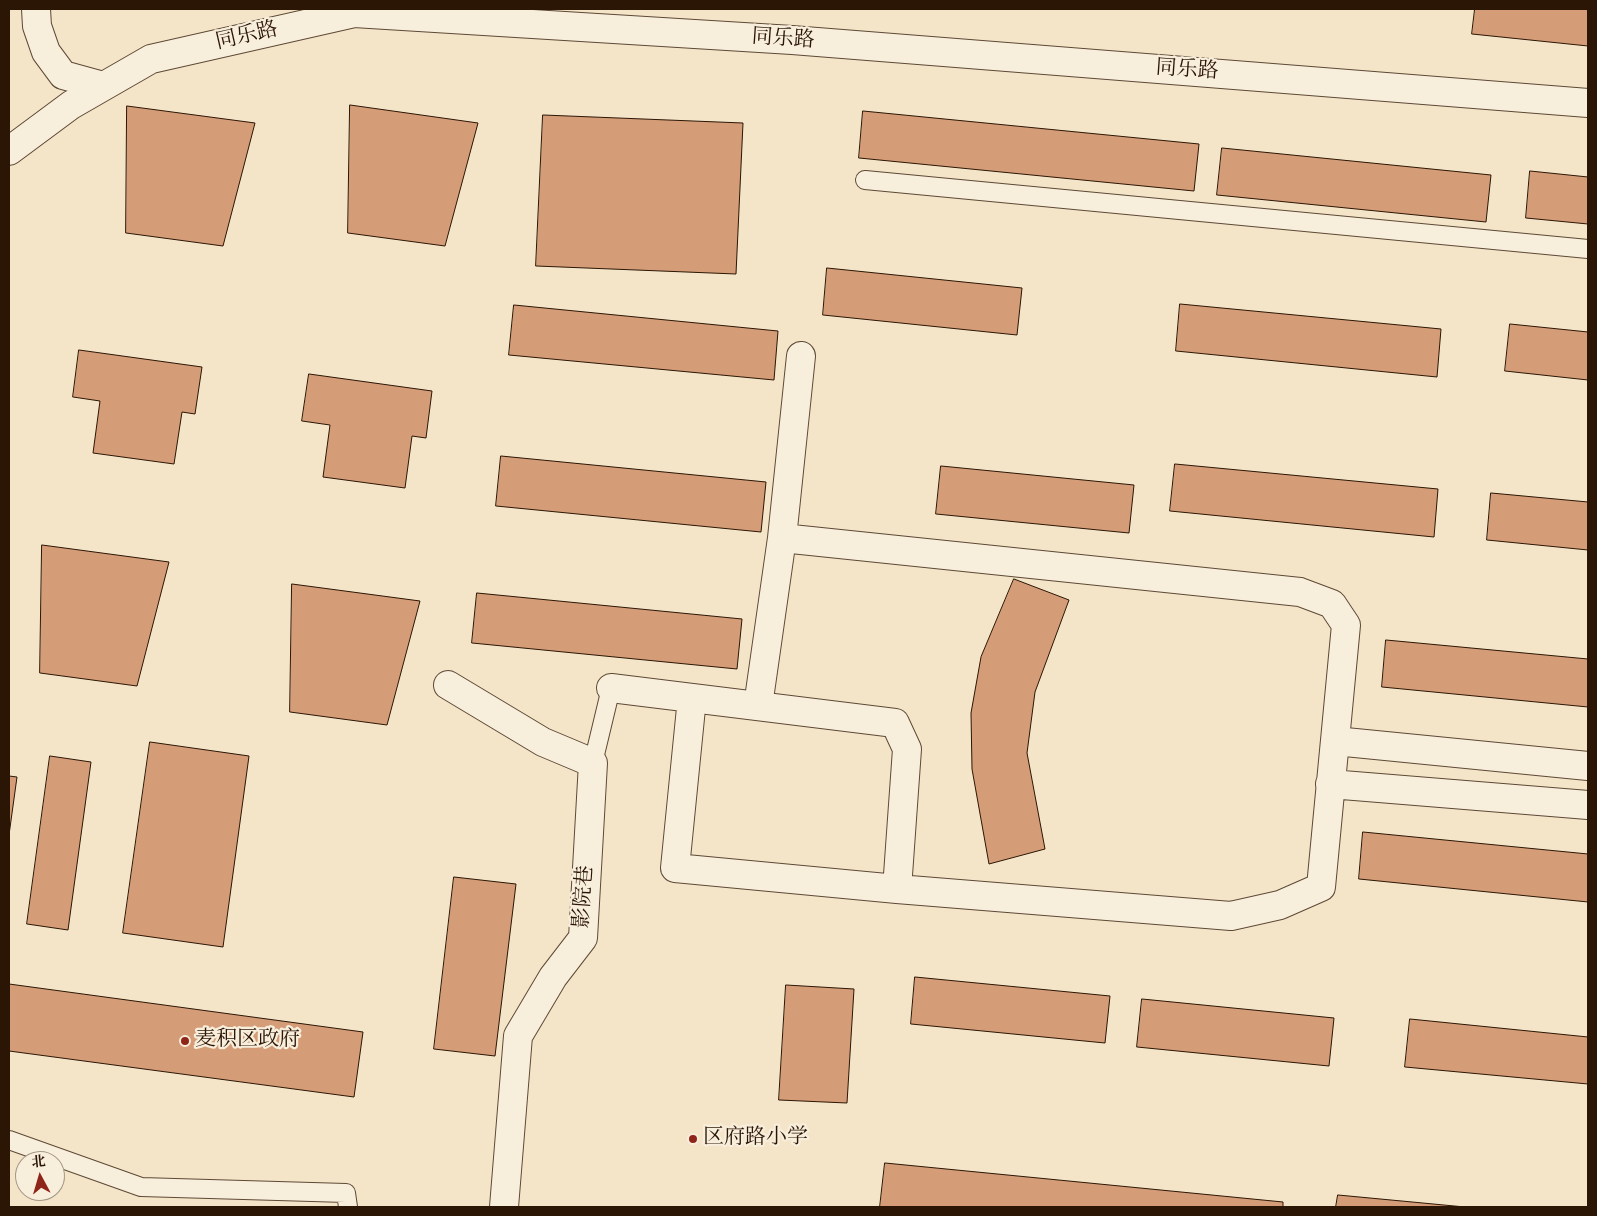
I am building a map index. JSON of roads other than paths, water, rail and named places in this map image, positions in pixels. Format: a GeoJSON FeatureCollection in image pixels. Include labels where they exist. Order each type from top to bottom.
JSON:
{"type":"FeatureCollection","features":[{"type":"Feature","properties":{"kind":"street"},"geometry":{"type":"LineString","coordinates":[[36,9],[37,26],[46,52],[63,75],[104,86]]}},
{"type":"Feature","properties":{"kind":"street","name":"同乐路"},"geometry":{"type":"LineString","coordinates":[[9,151],[71,105],[151,59],[354,13],[792,40],[1588,103]]}},
{"type":"Feature","properties":{"kind":"street"},"geometry":{"type":"LineString","coordinates":[[758,706],[782,538],[801,356]]}},
{"type":"Feature","properties":{"kind":"street"},"geometry":{"type":"LineString","coordinates":[[692,698],[675,868],[897,889],[1231,916],[1280,905],[1321,887],[1346,625],[1332,604],[1300,592],[782,538]]}},
{"type":"Feature","properties":{"kind":"street"},"geometry":{"type":"LineString","coordinates":[[448,685],[542,742],[593,763]]}},
{"type":"Feature","properties":{"kind":"street"},"geometry":{"type":"LineString","coordinates":[[611,688],[895,723],[907,749],[897,889]]}},
{"type":"Feature","properties":{"kind":"street"},"geometry":{"type":"LineString","coordinates":[[1335,741],[1588,766]]}},
{"type":"Feature","properties":{"kind":"street","name":"影院巷"},"geometry":{"type":"LineString","coordinates":[[504,1207],[518,1036],[553,977],[583,938],[593,763]]}},
{"type":"Feature","properties":{"kind":"street"},"geometry":{"type":"LineString","coordinates":[[1330,784],[1588,805]]}},
{"type":"Feature","properties":{"kind":"lane"},"geometry":{"type":"LineString","coordinates":[[865,180],[1588,249]]}},
{"type":"Feature","properties":{"kind":"lane"},"geometry":{"type":"LineString","coordinates":[[593,763],[611,688]]}},
{"type":"Feature","properties":{"kind":"lane"},"geometry":{"type":"LineString","coordinates":[[9,1140],[141,1187],[346,1193],[348,1207]]}},
{"type":"Feature","properties":{"kind":"place","name":"麦积区政府"},"geometry":{"type":"Point","coordinates":[185,1041]}},
{"type":"Feature","properties":{"kind":"place","name":"区府路小学"},"geometry":{"type":"Point","coordinates":[693,1139]}}]}
